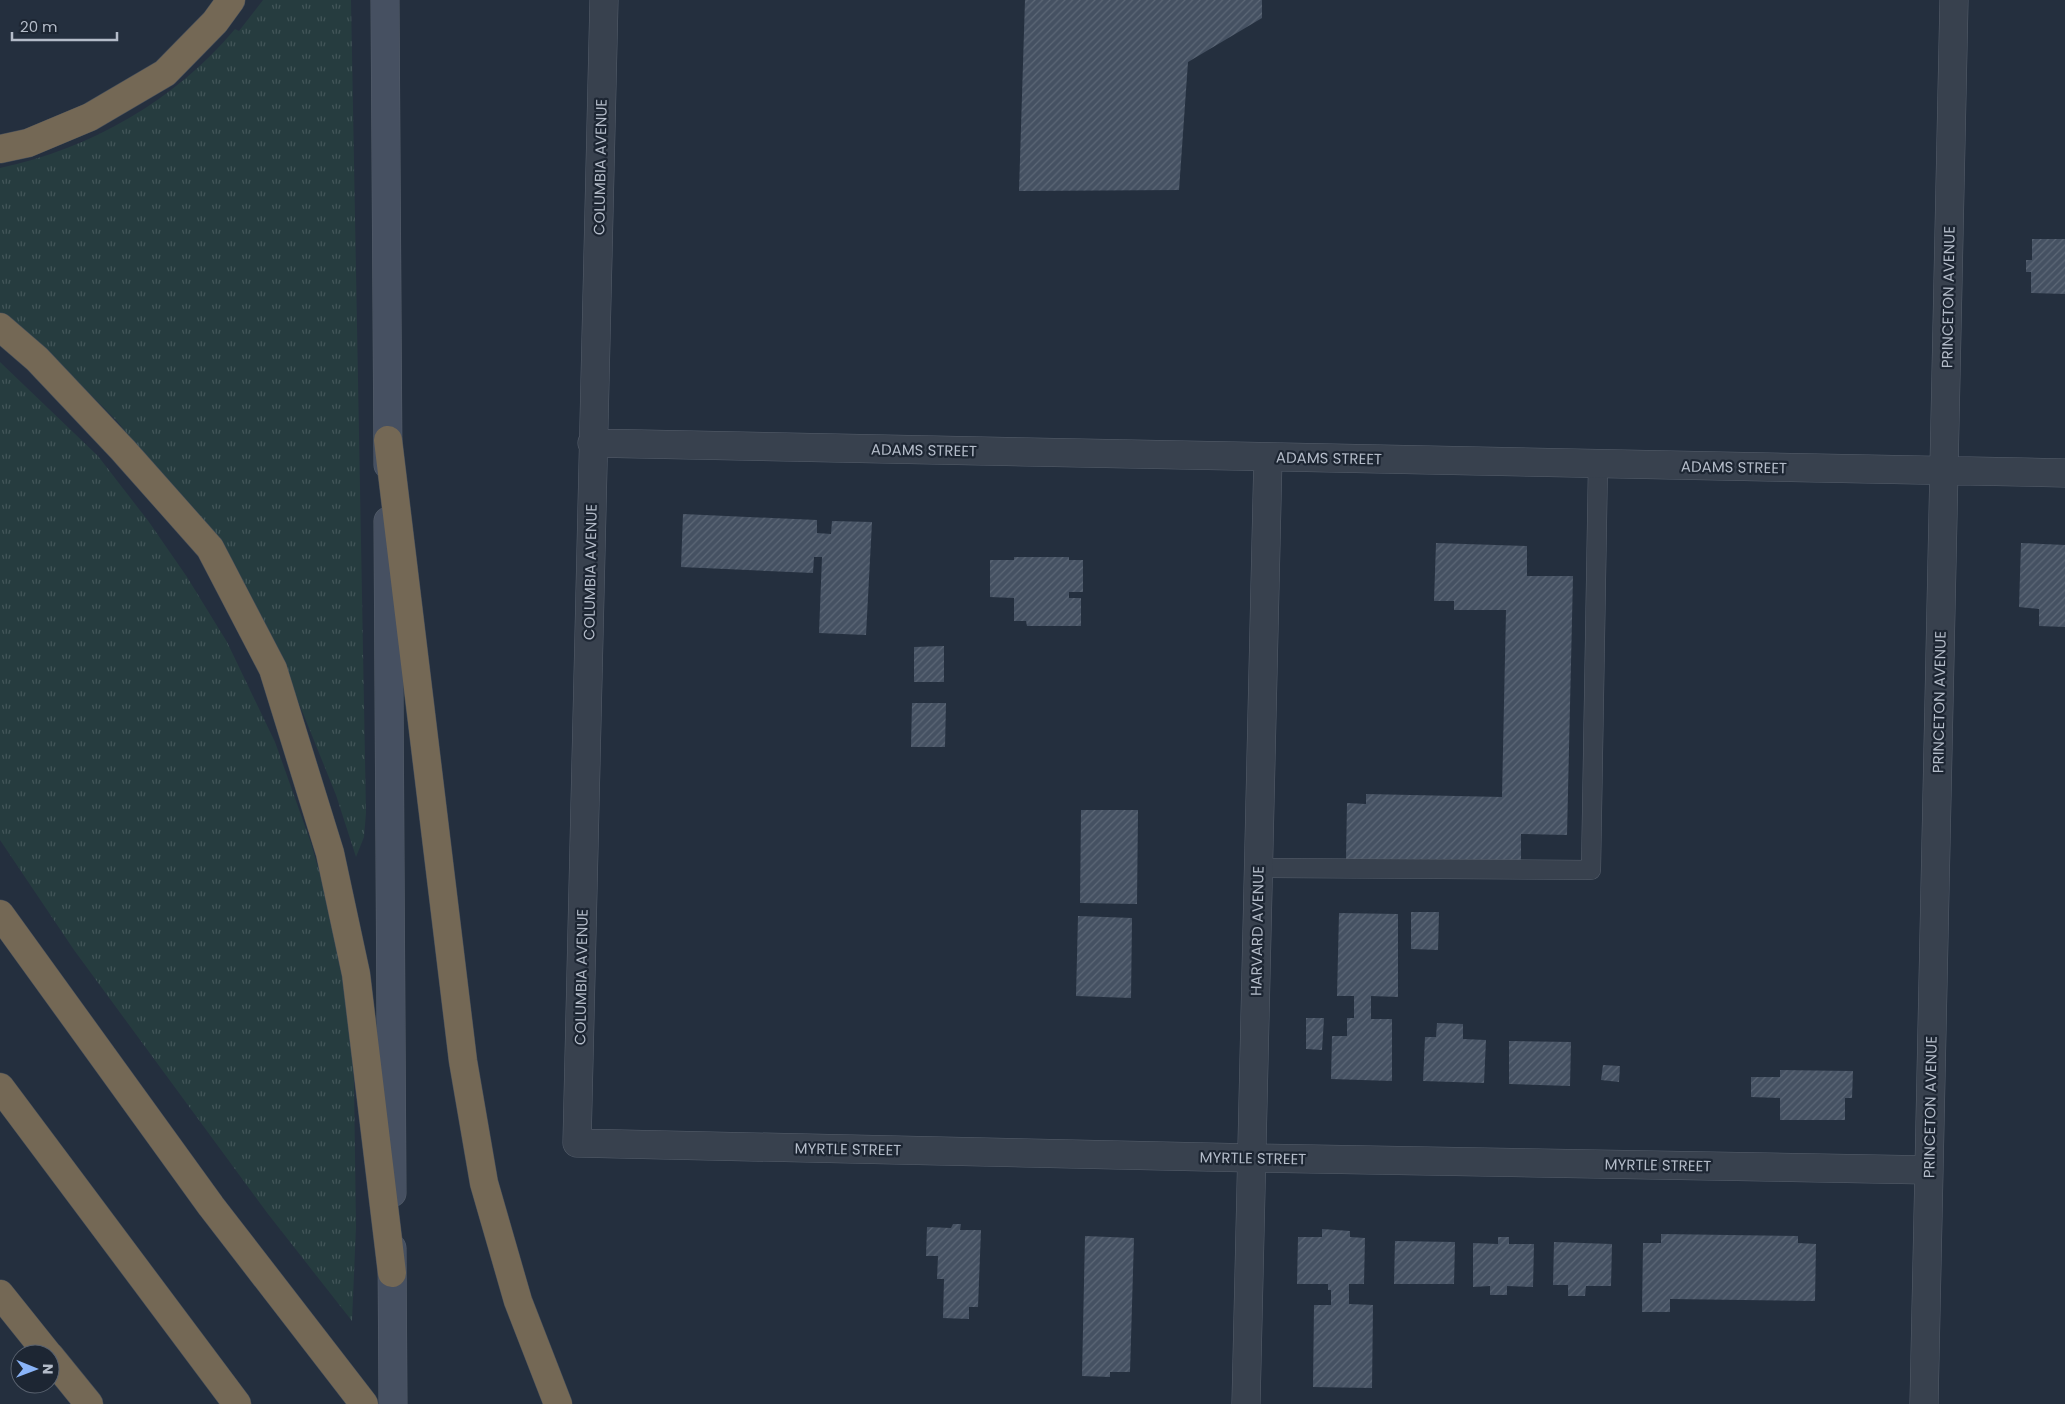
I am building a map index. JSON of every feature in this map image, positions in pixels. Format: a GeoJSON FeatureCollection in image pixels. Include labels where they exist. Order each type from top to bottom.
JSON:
{"type":"FeatureCollection","features":[{"type":"Feature","properties":{"kind":"highway"},"geometry":{"type":"LineString","coordinates":[[0,148],[28,142],[90,118],[165,73],[215,22],[231,0]]}},
{"type":"Feature","properties":{"kind":"highway"},"geometry":{"type":"LineString","coordinates":[[0,327],[37,358],[210,548],[273,669],[330,854],[356,974],[392,1273]]}},
{"type":"Feature","properties":{"kind":"highway"},"geometry":{"type":"LineString","coordinates":[[388,440],[463,1061],[484,1182],[518,1301],[558,1404]]}},
{"type":"Feature","properties":{"kind":"highway"},"geometry":{"type":"LineString","coordinates":[[0,914],[211,1206],[364,1404]]}},
{"type":"Feature","properties":{"kind":"highway"},"geometry":{"type":"LineString","coordinates":[[0,1087],[237,1404]]}},
{"type":"Feature","properties":{"kind":"highway"},"geometry":{"type":"LineString","coordinates":[[0,1294],[40,1344]]}},
{"type":"Feature","properties":{"kind":"highway"},"geometry":{"type":"LineString","coordinates":[[60,1368],[89,1404]]}},
{"type":"Feature","properties":{"kind":"main road"},"geometry":{"type":"LineString","coordinates":[[385,0],[393,1404]]}},
{"type":"Feature","properties":{"kind":"street","name":"COLUMBIA AVENUE"},"geometry":{"type":"LineString","coordinates":[[577,1143],[592,443],[604,0]]}},
{"type":"Feature","properties":{"kind":"street","name":"PRINCETON AVENUE"},"geometry":{"type":"LineString","coordinates":[[1924,1404],[1954,0]]}},
{"type":"Feature","properties":{"kind":"street","name":"ADAMS STREET"},"geometry":{"type":"LineString","coordinates":[[592,443],[2065,473]]}},
{"type":"Feature","properties":{"kind":"street","name":"HARVARD AVENUE"},"geometry":{"type":"LineString","coordinates":[[1246,1404],[1268,457]]}},
{"type":"Feature","properties":{"kind":"street","name":"MYRTLE STREET"},"geometry":{"type":"LineString","coordinates":[[577,1143],[1252,1158],[1929,1170]]}},
{"type":"Feature","properties":{"kind":"lane"},"geometry":{"type":"LineString","coordinates":[[1258,868],[1591,870],[1598,464]]}},
{"type":"Feature","properties":{"kind":"green space"},"geometry":{"type":"Polygon","coordinates":[[[263,0],[351,0],[366,813],[364,837],[356,857],[336,795],[292,686],[194,517],[117,421],[43,347],[0,314],[0,168],[66,148],[129,118],[186,78],[212,55],[235,29],[239,31],[263,0]]]}},
{"type":"Feature","properties":{"kind":"green space"},"geometry":{"type":"Polygon","coordinates":[[[0,362],[98,456],[149,522],[187,577],[227,642],[275,742],[311,843],[335,927],[350,1022],[354,1083],[356,1227],[352,1321],[268,1214],[74,950],[0,840],[0,362]]]}},
{"type":"Feature","properties":{"kind":"building"},"geometry":{"type":"Polygon","coordinates":[[[1025,0],[1262,0],[1262,18],[1188,62],[1179,190],[1019,191],[1025,0]]]}},
{"type":"Feature","properties":{"kind":"building"},"geometry":{"type":"Polygon","coordinates":[[[2032,239],[2065,239],[2065,294],[2031,293],[2031,272],[2026,272],[2026,260],[2032,260],[2032,239]]]}},
{"type":"Feature","properties":{"kind":"building"},"geometry":{"type":"Polygon","coordinates":[[[683,514],[817,520],[817,533],[831,534],[832,521],[872,522],[866,635],[819,633],[822,557],[814,557],[813,573],[681,567],[683,514]]]}},
{"type":"Feature","properties":{"kind":"building"},"geometry":{"type":"Polygon","coordinates":[[[1436,543],[1527,546],[1527,576],[1573,576],[1567,835],[1521,834],[1521,862],[1346,859],[1347,803],[1366,804],[1366,794],[1502,797],[1506,610],[1454,610],[1454,601],[1434,601],[1436,543]]]}},
{"type":"Feature","properties":{"kind":"building"},"geometry":{"type":"Polygon","coordinates":[[[2021,543],[2065,545],[2065,627],[2039,626],[2039,609],[2019,607],[2021,543]]]}},
{"type":"Feature","properties":{"kind":"building"},"geometry":{"type":"Polygon","coordinates":[[[1014,557],[1069,557],[1069,560],[1083,560],[1083,592],[1069,592],[1069,598],[1081,598],[1081,626],[1027,626],[1026,621],[1014,621],[1014,598],[990,597],[990,560],[1014,560],[1014,557]]]}},
{"type":"Feature","properties":{"kind":"building"},"geometry":{"type":"Polygon","coordinates":[[[944,646],[944,682],[914,682],[914,647],[944,646]]]}},
{"type":"Feature","properties":{"kind":"building"},"geometry":{"type":"Polygon","coordinates":[[[912,703],[946,703],[945,747],[911,747],[912,703]]]}},
{"type":"Feature","properties":{"kind":"building"},"geometry":{"type":"Polygon","coordinates":[[[1081,810],[1138,810],[1137,904],[1080,903],[1081,810]]]}},
{"type":"Feature","properties":{"kind":"building"},"geometry":{"type":"Polygon","coordinates":[[[1411,912],[1439,912],[1438,950],[1411,949],[1411,912]]]}},
{"type":"Feature","properties":{"kind":"building"},"geometry":{"type":"Polygon","coordinates":[[[1339,913],[1398,914],[1398,997],[1371,996],[1371,1019],[1392,1019],[1392,1081],[1331,1079],[1332,1036],[1347,1036],[1347,1018],[1354,1018],[1354,996],[1337,996],[1339,913]]]}},
{"type":"Feature","properties":{"kind":"building"},"geometry":{"type":"Polygon","coordinates":[[[1078,916],[1132,918],[1131,998],[1076,996],[1078,916]]]}},
{"type":"Feature","properties":{"kind":"building"},"geometry":{"type":"Polygon","coordinates":[[[1306,1018],[1324,1018],[1322,1050],[1306,1049],[1306,1018]]]}},
{"type":"Feature","properties":{"kind":"building"},"geometry":{"type":"Polygon","coordinates":[[[1437,1023],[1463,1024],[1463,1039],[1486,1040],[1484,1083],[1423,1081],[1425,1037],[1436,1037],[1437,1023]]]}},
{"type":"Feature","properties":{"kind":"building"},"geometry":{"type":"Polygon","coordinates":[[[1509,1041],[1571,1042],[1570,1086],[1509,1084],[1509,1041]]]}},
{"type":"Feature","properties":{"kind":"building"},"geometry":{"type":"Polygon","coordinates":[[[1603,1065],[1620,1066],[1619,1082],[1601,1080],[1603,1065]]]}},
{"type":"Feature","properties":{"kind":"building"},"geometry":{"type":"Polygon","coordinates":[[[1780,1070],[1853,1071],[1852,1098],[1845,1098],[1845,1120],[1780,1120],[1780,1098],[1751,1097],[1751,1077],[1780,1077],[1780,1070]]]}},
{"type":"Feature","properties":{"kind":"building"},"geometry":{"type":"Polygon","coordinates":[[[953,1224],[961,1224],[960,1230],[981,1230],[978,1307],[969,1307],[969,1319],[943,1318],[944,1279],[937,1279],[938,1256],[926,1256],[927,1227],[951,1228],[953,1224]]]}},
{"type":"Feature","properties":{"kind":"building"},"geometry":{"type":"Polygon","coordinates":[[[1322,1229],[1350,1231],[1350,1237],[1365,1238],[1364,1284],[1349,1284],[1349,1304],[1373,1305],[1372,1388],[1313,1387],[1314,1305],[1331,1305],[1331,1290],[1328,1290],[1328,1284],[1297,1284],[1298,1237],[1322,1237],[1322,1229]]]}},
{"type":"Feature","properties":{"kind":"building"},"geometry":{"type":"Polygon","coordinates":[[[1661,1234],[1798,1236],[1798,1243],[1816,1244],[1815,1301],[1670,1299],[1670,1312],[1642,1312],[1643,1243],[1661,1243],[1661,1234]]]}},
{"type":"Feature","properties":{"kind":"building"},"geometry":{"type":"Polygon","coordinates":[[[1085,1236],[1134,1238],[1130,1372],[1110,1372],[1110,1377],[1082,1376],[1085,1236]]]}},
{"type":"Feature","properties":{"kind":"building"},"geometry":{"type":"Polygon","coordinates":[[[1498,1237],[1509,1237],[1509,1244],[1534,1244],[1533,1287],[1507,1286],[1507,1295],[1490,1295],[1490,1286],[1473,1287],[1473,1243],[1498,1244],[1498,1237]]]}},
{"type":"Feature","properties":{"kind":"building"},"geometry":{"type":"Polygon","coordinates":[[[1395,1241],[1455,1242],[1454,1284],[1394,1284],[1395,1241]]]}},
{"type":"Feature","properties":{"kind":"building"},"geometry":{"type":"Polygon","coordinates":[[[1554,1242],[1612,1244],[1611,1286],[1586,1286],[1585,1296],[1568,1296],[1568,1285],[1553,1285],[1554,1242]]]}}]}
